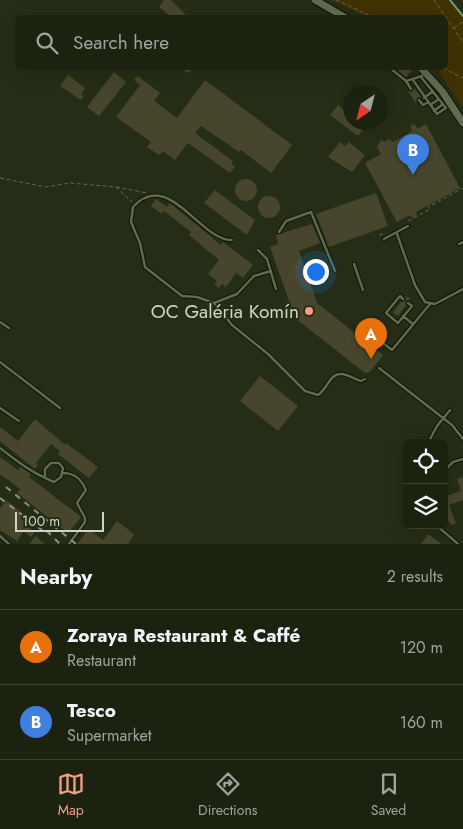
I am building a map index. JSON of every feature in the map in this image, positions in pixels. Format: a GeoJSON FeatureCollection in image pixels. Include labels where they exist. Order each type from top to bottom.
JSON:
{"type":"FeatureCollection","features":[{"type":"Feature","properties":{"kind":"main road"},"geometry":{"type":"LineString","coordinates":[[315,0],[341,15]]}},
{"type":"Feature","properties":{"kind":"main road"},"geometry":{"type":"LineString","coordinates":[[422,70],[424,75],[442,91],[463,123]]}},
{"type":"Feature","properties":{"kind":"lane"},"geometry":{"type":"LineString","coordinates":[[394,70],[406,81],[411,89]]}},
{"type":"Feature","properties":{"kind":"lane"},"geometry":{"type":"LineString","coordinates":[[406,81],[424,75],[446,108],[437,114],[413,80]]}},
{"type":"Feature","properties":{"kind":"lane"},"geometry":{"type":"LineString","coordinates":[[424,98],[433,91]]}},
{"type":"Feature","properties":{"kind":"lane"},"geometry":{"type":"LineString","coordinates":[[419,100],[423,105],[439,99]]}},
{"type":"Feature","properties":{"kind":"lane"},"geometry":{"type":"LineString","coordinates":[[434,111],[443,104]]}},
{"type":"Feature","properties":{"kind":"lane"},"geometry":{"type":"LineString","coordinates":[[232,240],[217,234],[170,199],[155,196],[146,197],[133,207],[131,222],[140,243],[145,267],[182,296],[197,297],[214,303],[232,325],[268,354],[305,391],[318,395],[322,393],[335,375],[339,373],[361,381],[365,379]]}},
{"type":"Feature","properties":{"kind":"lane"},"geometry":{"type":"LineString","coordinates":[[279,232],[286,221],[311,212],[335,270]]}},
{"type":"Feature","properties":{"kind":"lane"},"geometry":{"type":"LineString","coordinates":[[384,238],[397,234],[408,226]]}},
{"type":"Feature","properties":{"kind":"lane"},"geometry":{"type":"LineString","coordinates":[[397,234],[414,285],[425,302],[430,304]]}},
{"type":"Feature","properties":{"kind":"lane"},"geometry":{"type":"LineString","coordinates":[[458,244],[463,242]]}},
{"type":"Feature","properties":{"kind":"lane"},"geometry":{"type":"LineString","coordinates":[[258,250],[267,259],[276,289]]}},
{"type":"Feature","properties":{"kind":"lane"},"geometry":{"type":"LineString","coordinates":[[354,264],[363,290]]}},
{"type":"Feature","properties":{"kind":"lane"},"geometry":{"type":"LineString","coordinates":[[214,303],[237,294],[254,276],[271,272]]}},
{"type":"Feature","properties":{"kind":"lane"},"geometry":{"type":"LineString","coordinates":[[383,343],[392,350],[430,304],[463,290]]}},
{"type":"Feature","properties":{"kind":"lane"},"geometry":{"type":"LineString","coordinates":[[404,299],[400,296],[386,313],[398,323],[412,306],[408,303]]}},
{"type":"Feature","properties":{"kind":"lane"},"geometry":{"type":"LineString","coordinates":[[403,316],[413,324]]}},
{"type":"Feature","properties":{"kind":"lane"},"geometry":{"type":"LineString","coordinates":[[0,322],[9,328]]}},
{"type":"Feature","properties":{"kind":"lane"},"geometry":{"type":"LineString","coordinates":[[0,362],[60,408]]}},
{"type":"Feature","properties":{"kind":"lane"},"geometry":{"type":"LineString","coordinates":[[379,368],[443,418],[457,430],[463,439]]}},
{"type":"Feature","properties":{"kind":"lane"},"geometry":{"type":"LineString","coordinates":[[0,408],[19,421]]}},
{"type":"Feature","properties":{"kind":"lane"},"geometry":{"type":"LineString","coordinates":[[430,439],[450,410]]}},
{"type":"Feature","properties":{"kind":"lane"},"geometry":{"type":"LineString","coordinates":[[0,448],[31,473],[54,482],[62,477],[63,468],[59,463],[51,463],[45,469],[45,478]]}},
{"type":"Feature","properties":{"kind":"lane"},"geometry":{"type":"LineString","coordinates":[[448,467],[453,462],[463,458]]}},
{"type":"Feature","properties":{"kind":"lane"},"geometry":{"type":"LineString","coordinates":[[62,473],[71,473],[82,481],[86,490],[77,503],[85,518],[85,522],[69,544]]}},
{"type":"Feature","properties":{"kind":"lane"},"geometry":{"type":"LineString","coordinates":[[441,529],[458,544]]}},
{"type":"Feature","properties":{"kind":"lane"},"geometry":{"type":"LineString","coordinates":[[0,536],[9,544]]}},
{"type":"Feature","properties":{"kind":"path"},"geometry":{"type":"LineString","coordinates":[[336,0],[368,15]]}},
{"type":"Feature","properties":{"kind":"path"},"geometry":{"type":"LineString","coordinates":[[434,0],[445,15]]}},
{"type":"Feature","properties":{"kind":"path"},"geometry":{"type":"LineString","coordinates":[[448,20],[463,42]]}},
{"type":"Feature","properties":{"kind":"path"},"geometry":{"type":"LineString","coordinates":[[454,28],[463,22]]}},
{"type":"Feature","properties":{"kind":"path"},"geometry":{"type":"LineString","coordinates":[[446,70],[463,78]]}},
{"type":"Feature","properties":{"kind":"path"},"geometry":{"type":"LineString","coordinates":[[0,178],[46,187],[70,184],[116,187],[155,196]]}},
{"type":"Feature","properties":{"kind":"path"},"geometry":{"type":"LineString","coordinates":[[116,187],[131,200],[133,207]]}},
{"type":"Feature","properties":{"kind":"path"},"geometry":{"type":"LineString","coordinates":[[408,221],[430,210],[428,207],[463,188]]}},
{"type":"Feature","properties":{"kind":"path"},"geometry":{"type":"LineString","coordinates":[[379,235],[390,231]]}},
{"type":"Feature","properties":{"kind":"shaded area"},"geometry":{"type":"Polygon","coordinates":[[[331,0],[449,0],[463,17],[463,107],[437,70],[448,70],[448,15],[363,15],[331,0]]]}},
{"type":"Feature","properties":{"kind":"building"},"geometry":{"type":"Polygon","coordinates":[[[164,0],[171,0],[185,14],[168,15],[159,7],[164,0]]]}},
{"type":"Feature","properties":{"kind":"building"},"geometry":{"type":"Polygon","coordinates":[[[397,70],[412,70],[406,77],[397,70]]]}},
{"type":"Feature","properties":{"kind":"building"},"geometry":{"type":"Polygon","coordinates":[[[114,72],[126,82],[99,116],[87,107],[114,72]]]}},
{"type":"Feature","properties":{"kind":"building"},"geometry":{"type":"Polygon","coordinates":[[[68,75],[85,88],[81,94],[84,96],[81,100],[60,86],[68,75]]]}},
{"type":"Feature","properties":{"kind":"building"},"geometry":{"type":"Polygon","coordinates":[[[138,76],[160,93],[154,101],[177,118],[205,80],[292,145],[271,173],[241,150],[239,152],[201,126],[195,133],[233,161],[231,164],[235,167],[230,173],[188,143],[175,160],[163,151],[159,155],[147,147],[151,142],[116,117],[140,85],[134,80],[138,76]]]}},
{"type":"Feature","properties":{"kind":"building"},"geometry":{"type":"Polygon","coordinates":[[[414,88],[421,97],[417,98],[416,103],[408,91],[412,92],[414,88]]]}},
{"type":"Feature","properties":{"kind":"building"},"geometry":{"type":"Polygon","coordinates":[[[338,105],[343,109],[343,125],[330,115],[338,105]]]}},
{"type":"Feature","properties":{"kind":"building"},"geometry":{"type":"Polygon","coordinates":[[[414,124],[418,129],[426,124],[460,188],[416,212],[417,215],[412,218],[410,215],[397,222],[365,163],[381,154],[377,147],[381,140],[386,142],[388,139],[393,142],[412,131],[410,126],[414,124]]]}},
{"type":"Feature","properties":{"kind":"building"},"geometry":{"type":"Polygon","coordinates":[[[350,130],[362,130],[358,136],[350,130]]]}},
{"type":"Feature","properties":{"kind":"building"},"geometry":{"type":"Polygon","coordinates":[[[340,142],[345,146],[349,142],[365,155],[352,172],[328,157],[340,142]]]}},
{"type":"Feature","properties":{"kind":"building"},"geometry":{"type":"Polygon","coordinates":[[[242,179],[250,179],[257,186],[257,194],[250,201],[242,201],[235,194],[235,186],[242,179]]]}},
{"type":"Feature","properties":{"kind":"building"},"geometry":{"type":"Polygon","coordinates":[[[215,190],[255,220],[247,235],[204,203],[215,190]]]}},
{"type":"Feature","properties":{"kind":"building"},"geometry":{"type":"Polygon","coordinates":[[[376,193],[388,226],[329,247],[316,214],[376,193]]]}},
{"type":"Feature","properties":{"kind":"building"},"geometry":{"type":"Polygon","coordinates":[[[269,196],[277,199],[280,207],[277,215],[269,218],[261,215],[258,207],[261,199],[269,196]]]}},
{"type":"Feature","properties":{"kind":"building"},"geometry":{"type":"Polygon","coordinates":[[[156,199],[167,207],[170,203],[221,245],[223,242],[253,265],[243,278],[236,273],[226,287],[222,284],[219,288],[214,284],[217,281],[208,274],[219,260],[189,235],[191,232],[164,211],[162,214],[151,206],[156,199]]]}},
{"type":"Feature","properties":{"kind":"building","name":"OC Galéria Komín"},"geometry":{"type":"Polygon","coordinates":[[[312,224],[320,243],[299,251],[317,303],[383,355],[370,372],[365,373],[295,318],[270,247],[278,244],[276,235],[312,224]]]}},
{"type":"Feature","properties":{"kind":"building"},"geometry":{"type":"Polygon","coordinates":[[[406,301],[406,305],[398,316],[393,312],[401,302],[406,301]]]}},
{"type":"Feature","properties":{"kind":"building"},"geometry":{"type":"Polygon","coordinates":[[[260,376],[298,406],[278,431],[240,401],[260,376]]]}},
{"type":"Feature","properties":{"kind":"building"},"geometry":{"type":"Polygon","coordinates":[[[35,419],[65,445],[66,443],[98,467],[89,478],[58,454],[60,451],[51,444],[36,463],[38,465],[35,469],[0,441],[0,427],[18,441],[35,419]]]}},
{"type":"Feature","properties":{"kind":"building"},"geometry":{"type":"Polygon","coordinates":[[[0,457],[18,470],[20,467],[31,474],[29,477],[81,517],[68,533],[17,493],[20,489],[0,474],[0,457]]]}},
{"type":"Feature","properties":{"kind":"building"},"geometry":{"type":"Polygon","coordinates":[[[463,477],[463,500],[449,505],[456,523],[451,525],[448,521],[448,496],[461,491],[457,479],[463,477]]]}},
{"type":"Feature","properties":{"kind":"building"},"geometry":{"type":"Polygon","coordinates":[[[7,501],[32,521],[28,527],[35,532],[31,537],[24,531],[17,541],[0,530],[0,508],[7,501]]]}},
{"type":"Feature","properties":{"kind":"building"},"geometry":{"type":"Polygon","coordinates":[[[117,521],[134,534],[128,544],[77,544],[87,531],[90,530],[103,540],[117,521]]]}},
{"type":"Feature","properties":{"kind":"building"},"geometry":{"type":"Polygon","coordinates":[[[428,534],[442,544],[421,544],[428,534]]]}},
{"type":"Feature","properties":{"kind":"building"},"geometry":{"type":"Polygon","coordinates":[[[35,536],[45,544],[30,544],[35,536]]]}},
{"type":"Feature","properties":{"kind":"waterway"},"geometry":{"type":"LineString","coordinates":[[450,0],[463,16]]}},
{"type":"Feature","properties":{"kind":"railway"},"geometry":{"type":"LineString","coordinates":[[6,487],[76,544]]}},
{"type":"Feature","properties":{"kind":"railway"},"geometry":{"type":"LineString","coordinates":[[0,498],[42,530]]}},
{"type":"Feature","properties":{"kind":"railway"},"geometry":{"type":"LineString","coordinates":[[38,522],[60,544]]}},
{"type":"Feature","properties":{"kind":"place","name":"Tesco"},"geometry":{"type":"Point","coordinates":[413,175]}},
{"type":"Feature","properties":{"kind":"place","name":"OC Galéria Komín"},"geometry":{"type":"Point","coordinates":[309,311]}},
{"type":"Feature","properties":{"kind":"place","name":"Zoraya Restaurant & Caffé"},"geometry":{"type":"Point","coordinates":[371,359]}}]}
